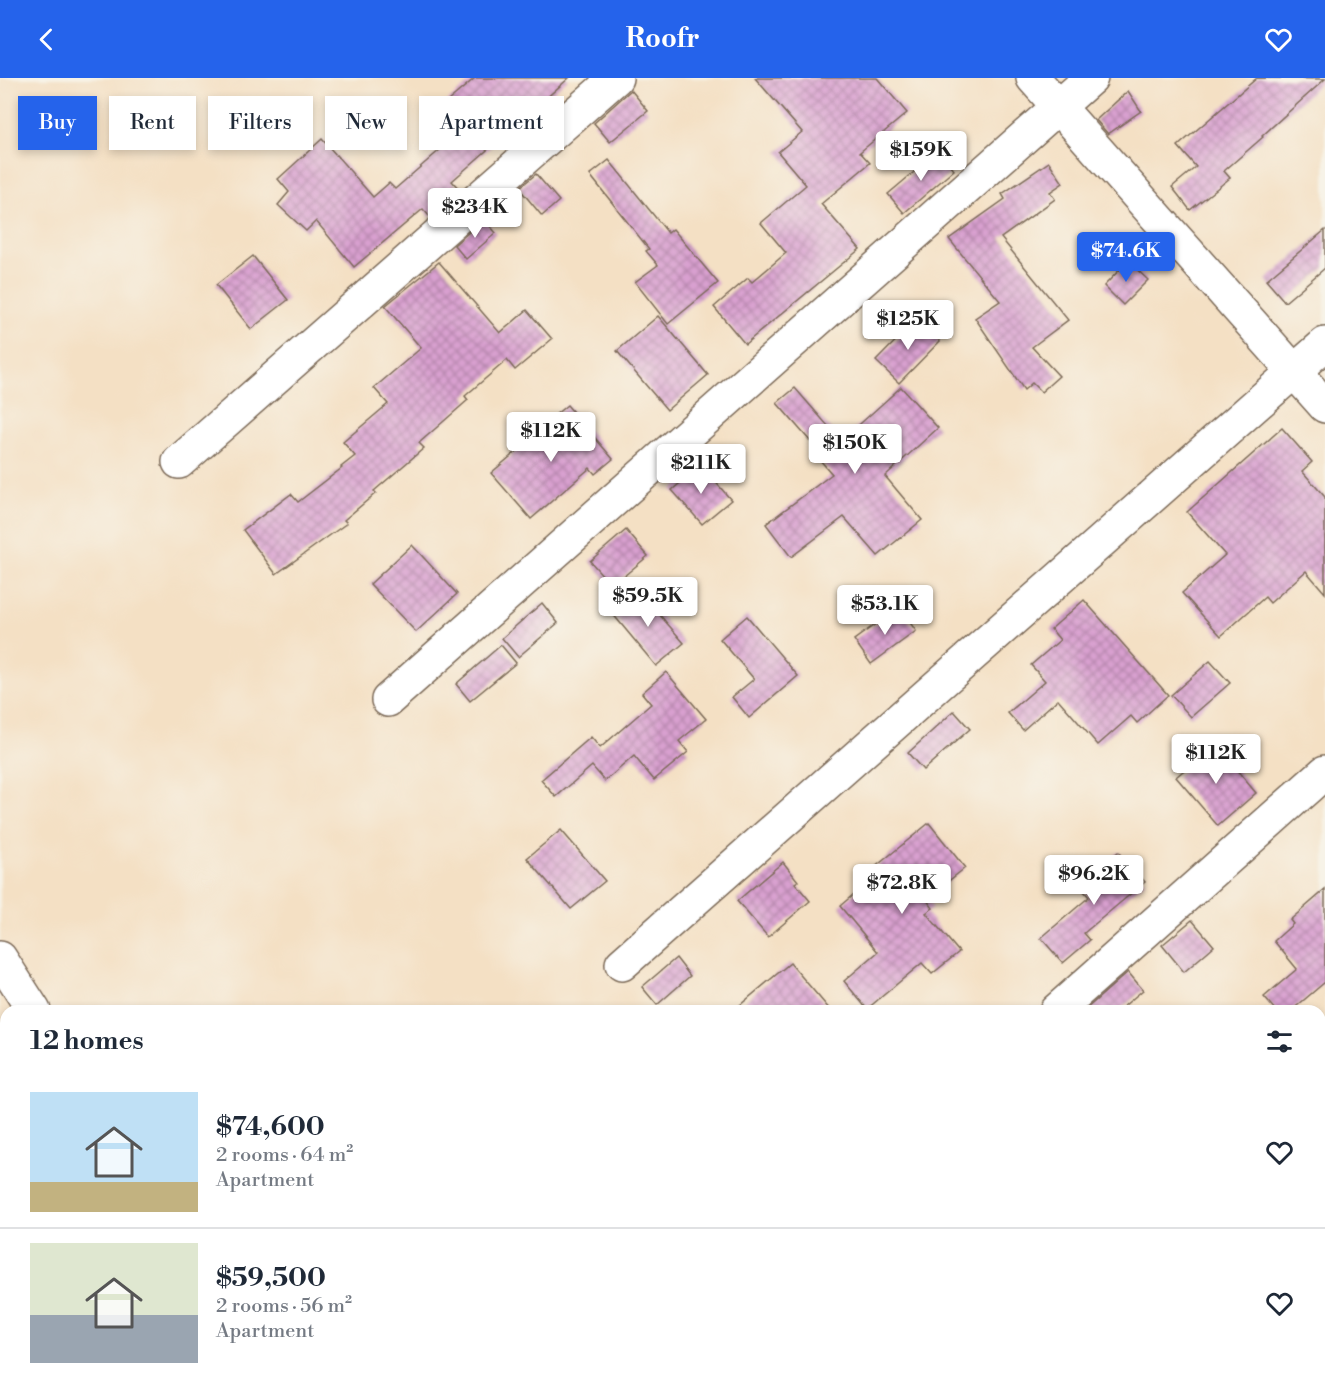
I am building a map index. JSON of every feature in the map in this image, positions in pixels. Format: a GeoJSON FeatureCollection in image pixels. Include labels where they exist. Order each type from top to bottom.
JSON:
{"type":"FeatureCollection","features":[{"type":"Feature","properties":{"kind":"street"},"geometry":{"type":"LineString","coordinates":[[178,462],[616,78]]}},
{"type":"Feature","properties":{"kind":"street"},"geometry":{"type":"LineString","coordinates":[[1033,78],[1325,406]]}},
{"type":"Feature","properties":{"kind":"street"},"geometry":{"type":"LineString","coordinates":[[388,700],[1091,78]]}},
{"type":"Feature","properties":{"kind":"street"},"geometry":{"type":"LineString","coordinates":[[622,964],[1325,344]]}},
{"type":"Feature","properties":{"kind":"street"},"geometry":{"type":"LineString","coordinates":[[1063,1005],[1325,772]]}},
{"type":"Feature","properties":{"kind":"street"},"geometry":{"type":"LineString","coordinates":[[0,958],[30,1005]]}},
{"type":"Feature","properties":{"kind":"building"},"geometry":{"type":"Polygon","coordinates":[[[475,78],[569,78],[549,96],[454,96],[475,78]]]}},
{"type":"Feature","properties":{"kind":"building"},"geometry":{"type":"Polygon","coordinates":[[[755,78],[877,78],[907,113],[860,152],[870,163],[821,204],[860,249],[745,344],[714,307],[748,278],[752,282],[786,253],[761,223],[806,185],[778,152],[802,132],[755,78]]]}},
{"type":"Feature","properties":{"kind":"building"},"geometry":{"type":"Polygon","coordinates":[[[1257,78],[1325,79],[1224,171],[1230,178],[1190,210],[1172,187],[1196,167],[1178,146],[1257,78]]]}},
{"type":"Feature","properties":{"kind":"building"},"geometry":{"type":"Polygon","coordinates":[[[631,90],[648,111],[610,142],[594,123],[631,90]]]}},
{"type":"Feature","properties":{"kind":"building"},"geometry":{"type":"Polygon","coordinates":[[[1128,91],[1141,111],[1108,134],[1096,120],[1128,91]]]}},
{"type":"Feature","properties":{"kind":"building"},"geometry":{"type":"Polygon","coordinates":[[[322,139],[325,142],[325,150],[332,150],[373,197],[389,183],[395,189],[440,150],[487,150],[452,181],[460,190],[430,217],[423,209],[354,267],[316,221],[306,231],[278,205],[289,192],[278,179],[310,150],[313,150],[322,139]]]}},
{"type":"Feature","properties":{"kind":"building"},"geometry":{"type":"Polygon","coordinates":[[[939,151],[954,170],[904,213],[888,194],[939,151]]]}},
{"type":"Feature","properties":{"kind":"building"},"geometry":{"type":"Polygon","coordinates":[[[609,160],[668,233],[673,229],[718,283],[668,324],[635,282],[658,265],[646,251],[649,249],[590,175],[609,160]]]}},
{"type":"Feature","properties":{"kind":"building"},"geometry":{"type":"Polygon","coordinates":[[[1049,162],[1063,183],[1050,192],[1055,199],[1001,238],[1068,320],[1032,347],[1059,376],[1041,392],[1032,383],[1024,390],[975,318],[1000,301],[949,239],[1005,199],[1002,194],[1049,162]]]}},
{"type":"Feature","properties":{"kind":"building"},"geometry":{"type":"Polygon","coordinates":[[[536,174],[559,201],[542,216],[519,188],[536,174]]]}},
{"type":"Feature","properties":{"kind":"building"},"geometry":{"type":"Polygon","coordinates":[[[484,219],[496,233],[466,259],[454,245],[484,219]]]}},
{"type":"Feature","properties":{"kind":"building"},"geometry":{"type":"Polygon","coordinates":[[[1325,230],[1325,268],[1285,302],[1266,280],[1325,230]]]}},
{"type":"Feature","properties":{"kind":"building"},"geometry":{"type":"Polygon","coordinates":[[[253,256],[288,300],[251,329],[216,285],[253,256]]]}},
{"type":"Feature","properties":{"kind":"building"},"geometry":{"type":"Polygon","coordinates":[[[1128,261],[1148,280],[1123,305],[1104,286],[1128,261]]]}},
{"type":"Feature","properties":{"kind":"building"},"geometry":{"type":"Polygon","coordinates":[[[439,262],[500,333],[527,310],[552,339],[515,370],[507,360],[465,396],[468,400],[419,443],[424,448],[344,520],[347,523],[276,574],[243,530],[291,494],[298,502],[355,456],[343,442],[388,404],[374,388],[421,348],[385,306],[439,262]]]}},
{"type":"Feature","properties":{"kind":"building"},"geometry":{"type":"Polygon","coordinates":[[[658,316],[708,375],[667,410],[617,351],[658,316]]]}},
{"type":"Feature","properties":{"kind":"building"},"geometry":{"type":"Polygon","coordinates":[[[917,319],[940,341],[899,383],[876,361],[917,319]]]}},
{"type":"Feature","properties":{"kind":"building"},"geometry":{"type":"Polygon","coordinates":[[[901,387],[938,428],[885,476],[922,520],[878,556],[844,517],[791,557],[766,524],[832,474],[820,460],[824,457],[777,403],[795,388],[841,441],[901,387]]]}},
{"type":"Feature","properties":{"kind":"building"},"geometry":{"type":"Polygon","coordinates":[[[567,405],[613,459],[595,474],[590,468],[531,519],[491,473],[551,422],[549,420],[567,405]]]}},
{"type":"Feature","properties":{"kind":"building"},"geometry":{"type":"Polygon","coordinates":[[[1282,428],[1312,462],[1302,471],[1325,497],[1325,593],[1306,571],[1270,603],[1265,597],[1221,636],[1182,593],[1225,555],[1187,512],[1282,428]]]}},
{"type":"Feature","properties":{"kind":"building"},"geometry":{"type":"Polygon","coordinates":[[[701,465],[731,500],[702,524],[672,490],[701,465]]]}},
{"type":"Feature","properties":{"kind":"building"},"geometry":{"type":"Polygon","coordinates":[[[626,530],[648,556],[612,586],[590,561],[626,530]]]}},
{"type":"Feature","properties":{"kind":"building"},"geometry":{"type":"Polygon","coordinates":[[[412,545],[457,594],[416,632],[370,584],[412,545]]]}},
{"type":"Feature","properties":{"kind":"building"},"geometry":{"type":"Polygon","coordinates":[[[639,591],[684,643],[656,666],[612,613],[639,591]]]}},
{"type":"Feature","properties":{"kind":"building"},"geometry":{"type":"Polygon","coordinates":[[[1084,600],[1168,695],[1137,723],[1131,716],[1098,745],[1058,699],[1023,730],[1008,713],[1045,681],[1031,665],[1060,640],[1051,629],[1084,600]]]}},
{"type":"Feature","properties":{"kind":"building"},"geometry":{"type":"Polygon","coordinates":[[[542,603],[558,623],[518,657],[502,638],[542,603]]]}},
{"type":"Feature","properties":{"kind":"building"},"geometry":{"type":"Polygon","coordinates":[[[899,607],[916,631],[871,664],[854,640],[899,607]]]}},
{"type":"Feature","properties":{"kind":"building"},"geometry":{"type":"Polygon","coordinates":[[[747,616],[798,676],[749,718],[732,697],[754,679],[720,639],[747,616]]]}},
{"type":"Feature","properties":{"kind":"building"},"geometry":{"type":"Polygon","coordinates":[[[501,645],[516,663],[470,701],[456,684],[501,645]]]}},
{"type":"Feature","properties":{"kind":"building"},"geometry":{"type":"Polygon","coordinates":[[[1210,661],[1230,683],[1191,717],[1171,695],[1210,661]]]}},
{"type":"Feature","properties":{"kind":"building"},"geometry":{"type":"Polygon","coordinates":[[[666,672],[706,719],[679,741],[688,752],[654,780],[634,756],[605,781],[592,766],[556,797],[541,780],[591,737],[600,748],[651,704],[642,693],[666,672]]]}},
{"type":"Feature","properties":{"kind":"building"},"geometry":{"type":"Polygon","coordinates":[[[954,711],[970,729],[923,770],[908,753],[954,711]]]}},
{"type":"Feature","properties":{"kind":"building"},"geometry":{"type":"Polygon","coordinates":[[[1215,744],[1256,793],[1218,826],[1176,777],[1215,744]]]}},
{"type":"Feature","properties":{"kind":"building"},"geometry":{"type":"Polygon","coordinates":[[[929,823],[965,868],[926,899],[933,908],[926,913],[959,952],[932,974],[922,963],[872,1005],[864,1005],[844,981],[878,952],[840,906],[868,882],[863,877],[929,823]]]}},
{"type":"Feature","properties":{"kind":"building"},"geometry":{"type":"Polygon","coordinates":[[[561,830],[605,881],[571,909],[527,858],[561,830]]]}},
{"type":"Feature","properties":{"kind":"building"},"geometry":{"type":"Polygon","coordinates":[[[1118,852],[1145,882],[1084,933],[1090,940],[1063,963],[1041,938],[1089,897],[1079,885],[1118,852]]]}},
{"type":"Feature","properties":{"kind":"building"},"geometry":{"type":"Polygon","coordinates":[[[783,862],[798,881],[795,883],[810,901],[768,937],[737,901],[783,862]]]}},
{"type":"Feature","properties":{"kind":"building"},"geometry":{"type":"Polygon","coordinates":[[[1325,890],[1325,982],[1298,1005],[1271,1005],[1264,997],[1297,969],[1274,941],[1293,924],[1290,920],[1325,890]]]}},
{"type":"Feature","properties":{"kind":"building"},"geometry":{"type":"Polygon","coordinates":[[[1192,920],[1214,946],[1184,972],[1162,945],[1192,920]]]}},
{"type":"Feature","properties":{"kind":"building"},"geometry":{"type":"Polygon","coordinates":[[[676,958],[690,976],[657,1005],[642,987],[676,958]]]}},
{"type":"Feature","properties":{"kind":"building"},"geometry":{"type":"Polygon","coordinates":[[[790,963],[826,1005],[740,1005],[790,963]]]}},
{"type":"Feature","properties":{"kind":"building"},"geometry":{"type":"Polygon","coordinates":[[[1128,972],[1143,990],[1125,1005],[1091,1005],[1128,972]]]}}]}
